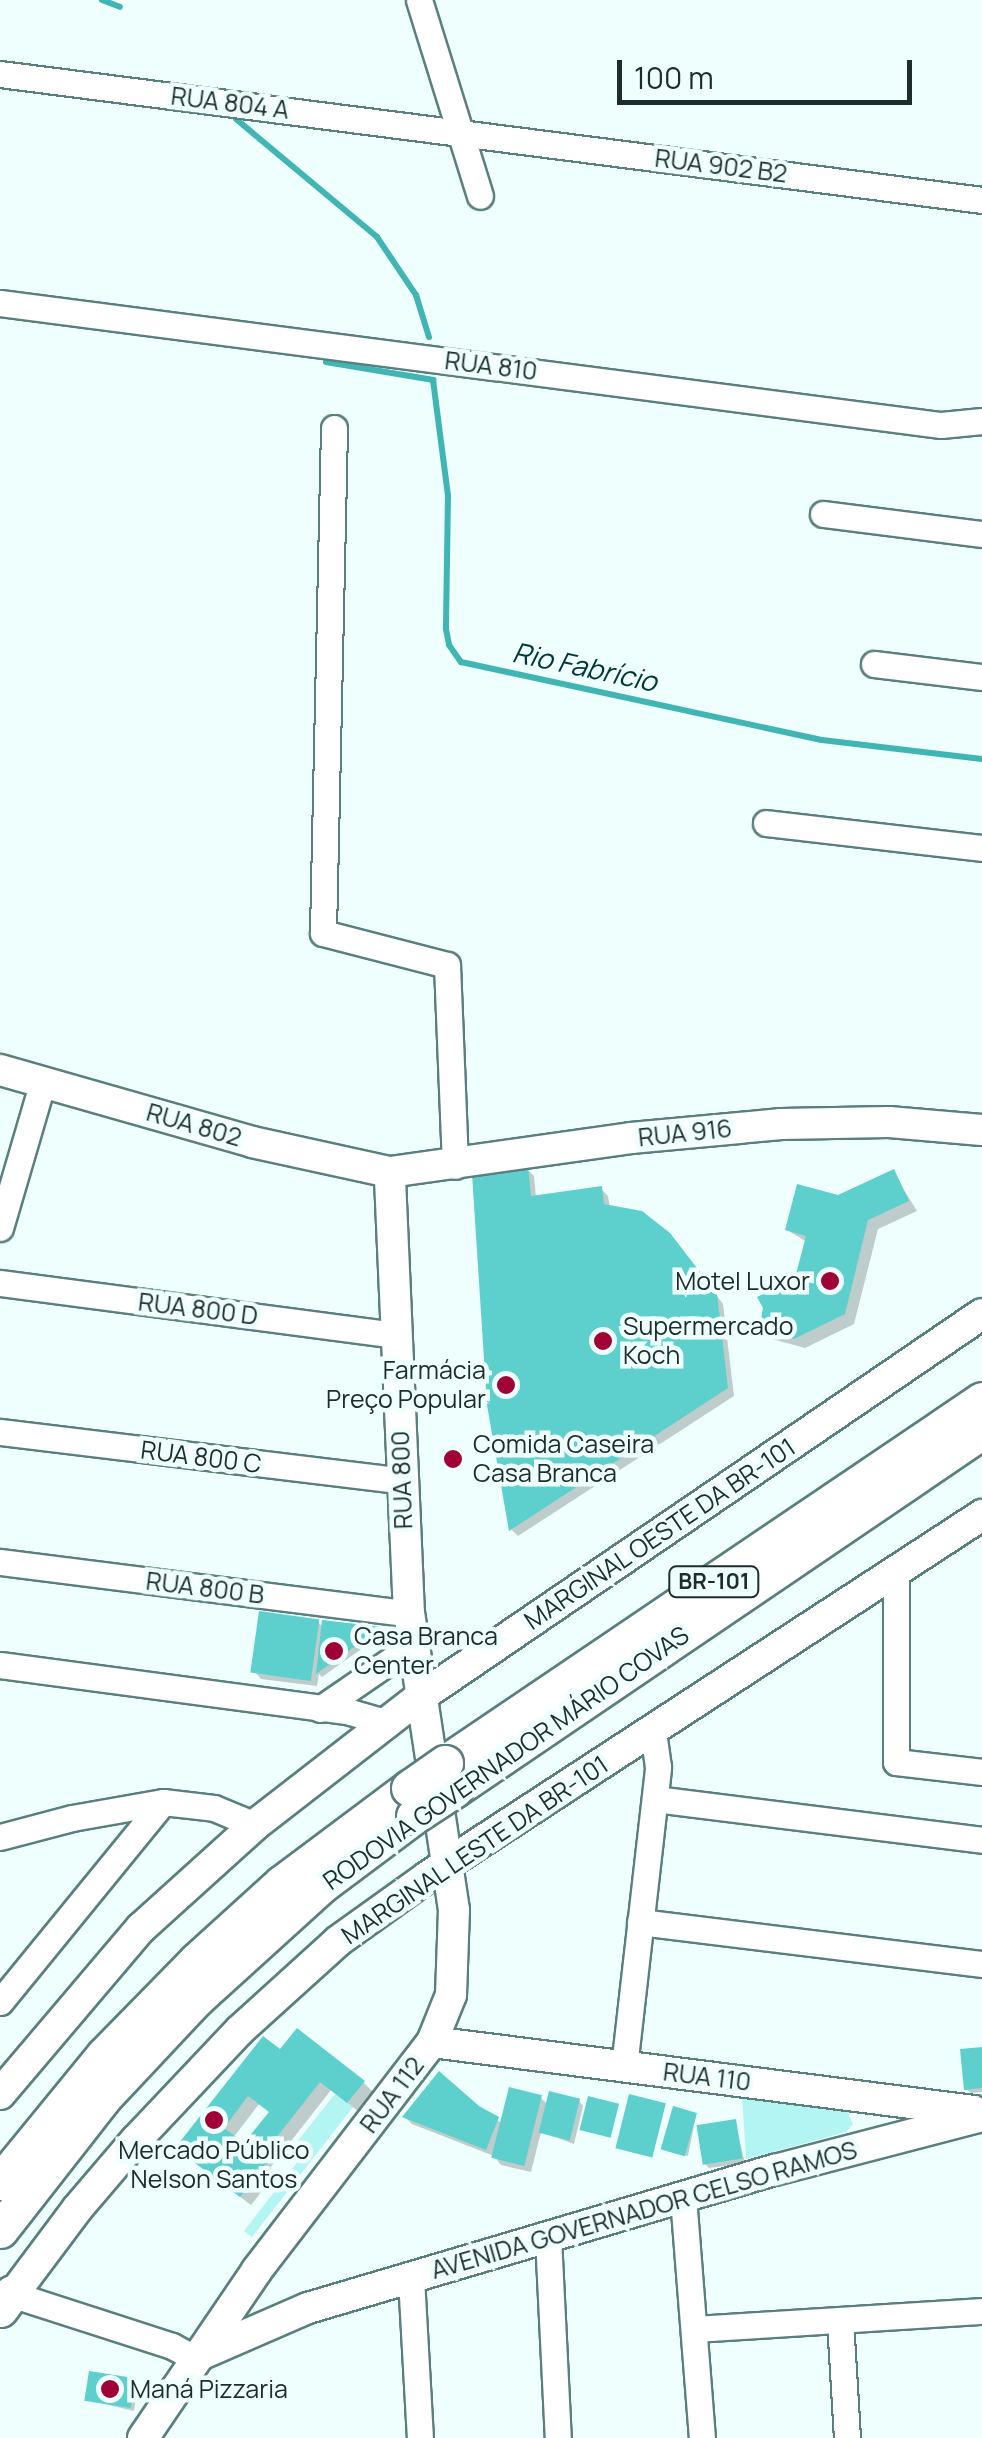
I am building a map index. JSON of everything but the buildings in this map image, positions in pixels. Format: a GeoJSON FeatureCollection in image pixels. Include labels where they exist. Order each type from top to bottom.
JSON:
{"type":"FeatureCollection","features":[{"type":"Feature","properties":{"kind":"highway","name":"RODOVIA GOVERNADOR MÁRIO COVAS"},"geometry":{"type":"LineString","coordinates":[[0,2182],[104,2055],[196,1961],[282,1883],[982,1400]]}},
{"type":"Feature","properties":{"kind":"highway","name":"RODOVIA GOVERNADOR MÁRIO COVAS"},"geometry":{"type":"LineString","coordinates":[[0,2230],[103,2098],[196,1999],[431,1782],[982,1431]]}},
{"type":"Feature","properties":{"kind":"main road","name":"RUA 802"},"geometry":{"type":"LineString","coordinates":[[0,1070],[288,1152],[390,1172]]}},
{"type":"Feature","properties":{"kind":"main road","name":"RUA 916"},"geometry":{"type":"LineString","coordinates":[[390,1172],[455,1166],[618,1140],[765,1125],[857,1121],[982,1130]]}},
{"type":"Feature","properties":{"kind":"main road","name":"RUA 800"},"geometry":{"type":"LineString","coordinates":[[390,1172],[409,1614],[431,1782]]}},
{"type":"Feature","properties":{"kind":"main road","name":"MARGINAL OESTE DA BR-101"},"geometry":{"type":"LineString","coordinates":[[0,2094],[167,1901],[254,1825],[419,1698],[982,1314]]}},
{"type":"Feature","properties":{"kind":"main road","name":"MARGINAL LESTE DA BR-101"},"geometry":{"type":"LineString","coordinates":[[4,2305],[136,2140],[240,2030],[338,1941],[448,1864],[982,1515]]}},
{"type":"Feature","properties":{"kind":"main road"},"geometry":{"type":"LineString","coordinates":[[414,1645],[433,1662],[456,1673],[431,1782]]}},
{"type":"Feature","properties":{"kind":"main road"},"geometry":{"type":"LineString","coordinates":[[388,1722],[415,1736],[431,1782]]}},
{"type":"Feature","properties":{"kind":"main road","name":"RUA 112"},"geometry":{"type":"LineString","coordinates":[[195,2358],[257,2270],[432,2042],[444,2018],[453,1975],[454,1910],[431,1782]]}},
{"type":"Feature","properties":{"kind":"main road","name":"RUA 110"},"geometry":{"type":"LineString","coordinates":[[432,2042],[982,2114]]}},
{"type":"Feature","properties":{"kind":"main road"},"geometry":{"type":"LineString","coordinates":[[856,2096],[872,2120],[861,2147]]}},
{"type":"Feature","properties":{"kind":"main road","name":"AVENIDA GOVERNADOR CELSO RAMOS"},"geometry":{"type":"LineString","coordinates":[[144,2438],[195,2358],[242,2333],[308,2308],[982,2114]]}},
{"type":"Feature","properties":{"kind":"main road"},"geometry":{"type":"LineString","coordinates":[[257,2270],[272,2292],[308,2308]]}},
{"type":"Feature","properties":{"kind":"street"},"geometry":{"type":"LineString","coordinates":[[419,0],[480,196]]}},
{"type":"Feature","properties":{"kind":"street","name":"RUA 804 A"},"geometry":{"type":"LineString","coordinates":[[0,74],[460,132]]}},
{"type":"Feature","properties":{"kind":"street","name":"RUA 902 B2"},"geometry":{"type":"LineString","coordinates":[[460,132],[982,200]]}},
{"type":"Feature","properties":{"kind":"street","name":"RUA 810"},"geometry":{"type":"LineString","coordinates":[[0,302],[942,425],[982,421]]}},
{"type":"Feature","properties":{"kind":"street"},"geometry":{"type":"LineString","coordinates":[[334,428],[323,933],[446,965],[455,1166]]}},
{"type":"Feature","properties":{"kind":"street"},"geometry":{"type":"LineString","coordinates":[[823,514],[982,534]]}},
{"type":"Feature","properties":{"kind":"street"},"geometry":{"type":"LineString","coordinates":[[874,664],[982,678]]}},
{"type":"Feature","properties":{"kind":"street"},"geometry":{"type":"LineString","coordinates":[[766,823],[982,848]]}},
{"type":"Feature","properties":{"kind":"street"},"geometry":{"type":"LineString","coordinates":[[0,1228],[8,1173],[43,1081]]}},
{"type":"Feature","properties":{"kind":"street","name":"RUA 800 D"},"geometry":{"type":"LineString","coordinates":[[0,1283],[396,1336]]}},
{"type":"Feature","properties":{"kind":"street","name":"RUA 800 C"},"geometry":{"type":"LineString","coordinates":[[0,1432],[402,1481]]}},
{"type":"Feature","properties":{"kind":"street","name":"RUA 800 B"},"geometry":{"type":"LineString","coordinates":[[0,1562],[409,1614]]}},
{"type":"Feature","properties":{"kind":"street"},"geometry":{"type":"LineString","coordinates":[[896,1574],[896,1762],[982,1772]]}},
{"type":"Feature","properties":{"kind":"street"},"geometry":{"type":"LineString","coordinates":[[320,1709],[414,1645]]}},
{"type":"Feature","properties":{"kind":"street"},"geometry":{"type":"LineString","coordinates":[[0,1665],[388,1722]]}},
{"type":"Feature","properties":{"kind":"street"},"geometry":{"type":"LineString","coordinates":[[624,2067],[658,1767],[653,1732]]}},
{"type":"Feature","properties":{"kind":"street"},"geometry":{"type":"LineString","coordinates":[[655,1798],[982,1840]]}},
{"type":"Feature","properties":{"kind":"street"},"geometry":{"type":"LineString","coordinates":[[0,1837],[72,1818],[162,1802],[202,1805],[254,1825]]}},
{"type":"Feature","properties":{"kind":"street"},"geometry":{"type":"LineString","coordinates":[[0,2002],[162,1802]]}},
{"type":"Feature","properties":{"kind":"street"},"geometry":{"type":"LineString","coordinates":[[640,1922],[982,1964]]}},
{"type":"Feature","properties":{"kind":"street"},"geometry":{"type":"LineString","coordinates":[[684,2197],[702,2438]]}},
{"type":"Feature","properties":{"kind":"street"},"geometry":{"type":"LineString","coordinates":[[548,2238],[558,2438]]}},
{"type":"Feature","properties":{"kind":"street"},"geometry":{"type":"LineString","coordinates":[[411,2278],[420,2438]]}},
{"type":"Feature","properties":{"kind":"street"},"geometry":{"type":"LineString","coordinates":[[4,2305],[172,2346],[195,2358]]}},
{"type":"Feature","properties":{"kind":"street"},"geometry":{"type":"LineString","coordinates":[[695,2329],[982,2311]]}},
{"type":"Feature","properties":{"kind":"street"},"geometry":{"type":"LineString","coordinates":[[840,2320],[847,2438]]}},
{"type":"Feature","properties":{"kind":"shaded area"},"geometry":{"type":"Polygon","coordinates":[[[335,2094],[353,2107],[252,2237],[244,2231],[303,2155],[293,2147],[335,2094]]]}},
{"type":"Feature","properties":{"kind":"shaded area"},"geometry":{"type":"Polygon","coordinates":[[[742,2096],[845,2107],[853,2124],[846,2132],[746,2159],[742,2096]]]}},
{"type":"Feature","properties":{"kind":"waterway"},"geometry":{"type":"LineString","coordinates":[[102,0],[120,7]]}},
{"type":"Feature","properties":{"kind":"waterway","name":"Rio Fabrício"},"geometry":{"type":"LineString","coordinates":[[236,119],[377,237],[416,295],[429,337]]}},
{"type":"Feature","properties":{"kind":"waterway","name":"Rio Fabrício"},"geometry":{"type":"LineString","coordinates":[[326,362],[433,380],[448,496],[446,629],[449,645],[461,662],[822,740],[982,759]]}},
{"type":"Feature","properties":{"kind":"place","name":"Motel Luxor"},"geometry":{"type":"Point","coordinates":[830,1281]}},
{"type":"Feature","properties":{"kind":"place","name":"Supermercado Koch"},"geometry":{"type":"Point","coordinates":[603,1341]}},
{"type":"Feature","properties":{"kind":"place","name":"Farmácia Preço Popular"},"geometry":{"type":"Point","coordinates":[506,1385]}},
{"type":"Feature","properties":{"kind":"place","name":"Comida Caseira Casa Branca"},"geometry":{"type":"Point","coordinates":[453,1459]}},
{"type":"Feature","properties":{"kind":"place","name":"Casa Branca Center"},"geometry":{"type":"Point","coordinates":[334,1651]}},
{"type":"Feature","properties":{"kind":"place","name":"Mercado Público Nelson Santos"},"geometry":{"type":"Point","coordinates":[214,2120]}},
{"type":"Feature","properties":{"kind":"place","name":"Maná Pizzaria"},"geometry":{"type":"Point","coordinates":[110,2389]}}]}
